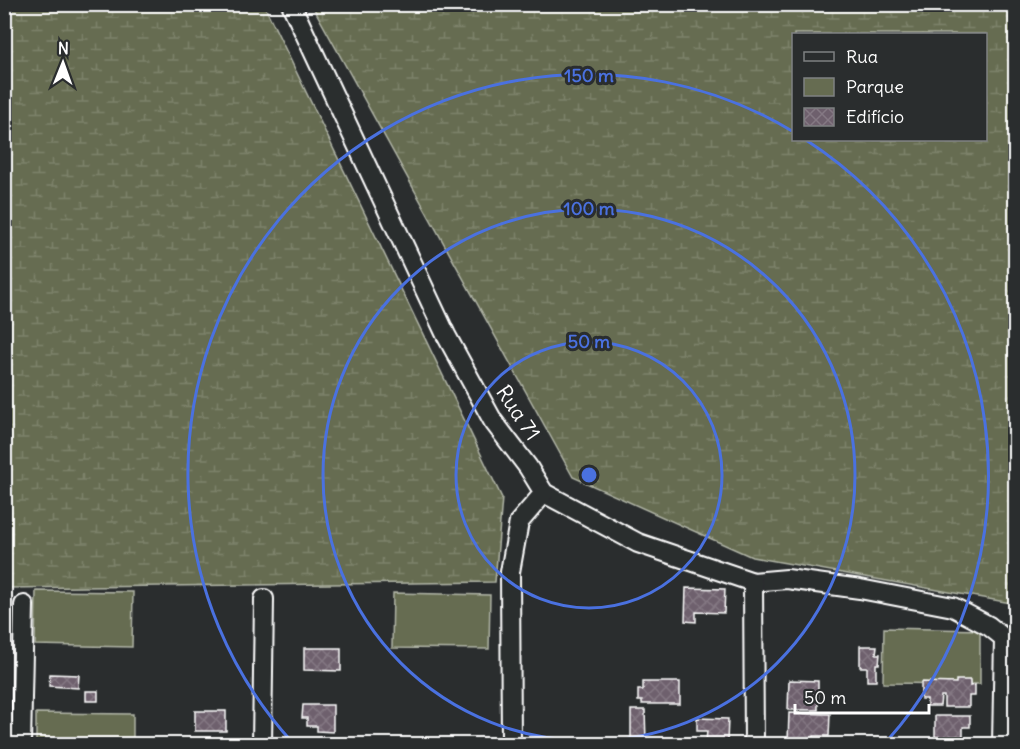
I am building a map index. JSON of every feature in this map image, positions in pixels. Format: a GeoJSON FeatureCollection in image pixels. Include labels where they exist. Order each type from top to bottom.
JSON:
{"type":"FeatureCollection","features":[{"type":"Feature","properties":{"kind":"street","name":"Rua 71"},"geometry":{"type":"LineString","coordinates":[[291,4],[446,335],[493,421],[528,467],[544,494]]}},
{"type":"Feature","properties":{"kind":"street"},"geometry":{"type":"LineString","coordinates":[[511,744],[510,572],[519,522],[544,494],[638,543],[753,582],[787,579],[860,589],[953,607],[1010,636],[1002,744]]}},
{"type":"Feature","properties":{"kind":"street"},"geometry":{"type":"LineString","coordinates":[[753,582],[754,744]]}},
{"type":"Feature","properties":{"kind":"street"},"geometry":{"type":"LineString","coordinates":[[262,744],[264,599]]}},
{"type":"Feature","properties":{"kind":"street"},"geometry":{"type":"LineString","coordinates":[[21,744],[24,605]]}},
{"type":"Feature","properties":{"kind":"green space"},"geometry":{"type":"Polygon","coordinates":[[[4,5],[264,5],[502,498],[495,582],[5,588],[4,5]]]}},
{"type":"Feature","properties":{"kind":"green space"},"geometry":{"type":"Polygon","coordinates":[[[312,5],[1015,5],[1015,602],[752,557],[573,477],[312,5]]]}},
{"type":"Feature","properties":{"kind":"green space"},"geometry":{"type":"Polygon","coordinates":[[[36,591],[133,592],[132,647],[35,645],[36,591]]]}},
{"type":"Feature","properties":{"kind":"green space"},"geometry":{"type":"Polygon","coordinates":[[[393,593],[490,595],[489,649],[392,648],[393,593]]]}},
{"type":"Feature","properties":{"kind":"green space"},"geometry":{"type":"Polygon","coordinates":[[[884,628],[980,630],[980,684],[883,683],[884,628]]]}},
{"type":"Feature","properties":{"kind":"green space"},"geometry":{"type":"Polygon","coordinates":[[[36,713],[133,714],[133,744],[36,744],[36,713]]]}},
{"type":"Feature","properties":{"kind":"building"},"geometry":{"type":"Polygon","coordinates":[[[686,588],[725,589],[724,613],[696,612],[696,622],[685,621],[686,588]]]}},
{"type":"Feature","properties":{"kind":"building"},"geometry":{"type":"Polygon","coordinates":[[[860,646],[877,646],[876,654],[880,654],[879,664],[876,664],[876,681],[867,681],[867,667],[860,667],[860,646]]]}},
{"type":"Feature","properties":{"kind":"building"},"geometry":{"type":"Polygon","coordinates":[[[304,648],[341,648],[341,671],[304,670],[304,648]]]}},
{"type":"Feature","properties":{"kind":"building"},"geometry":{"type":"Polygon","coordinates":[[[50,674],[79,675],[78,688],[49,686],[50,674]]]}},
{"type":"Feature","properties":{"kind":"building"},"geometry":{"type":"Polygon","coordinates":[[[789,680],[818,681],[818,710],[788,710],[789,680]]]}},
{"type":"Feature","properties":{"kind":"building"},"geometry":{"type":"Polygon","coordinates":[[[956,680],[970,680],[970,686],[975,685],[975,696],[969,696],[969,707],[944,707],[944,696],[941,696],[940,706],[927,706],[927,699],[921,699],[921,682],[956,683],[956,680]]]}},
{"type":"Feature","properties":{"kind":"building"},"geometry":{"type":"Polygon","coordinates":[[[643,682],[680,682],[680,704],[642,704],[642,701],[638,701],[638,690],[643,690],[643,682]]]}},
{"type":"Feature","properties":{"kind":"building"},"geometry":{"type":"Polygon","coordinates":[[[86,691],[98,691],[98,701],[86,701],[86,691]]]}},
{"type":"Feature","properties":{"kind":"building"},"geometry":{"type":"Polygon","coordinates":[[[303,705],[333,705],[333,732],[317,731],[317,726],[307,726],[307,718],[302,718],[303,705]]]}},
{"type":"Feature","properties":{"kind":"building"},"geometry":{"type":"Polygon","coordinates":[[[631,710],[645,710],[646,742],[631,742],[631,710]]]}},
{"type":"Feature","properties":{"kind":"building"},"geometry":{"type":"Polygon","coordinates":[[[195,711],[226,711],[226,731],[195,731],[195,711]]]}},
{"type":"Feature","properties":{"kind":"building"},"geometry":{"type":"Polygon","coordinates":[[[789,713],[830,714],[829,736],[814,736],[814,742],[788,741],[789,713]]]}},
{"type":"Feature","properties":{"kind":"building"},"geometry":{"type":"Polygon","coordinates":[[[935,716],[970,716],[970,727],[963,727],[963,736],[935,737],[935,716]]]}},
{"type":"Feature","properties":{"kind":"building"},"geometry":{"type":"Polygon","coordinates":[[[697,718],[728,719],[727,742],[706,742],[707,731],[697,731],[697,718]]]}}]}
